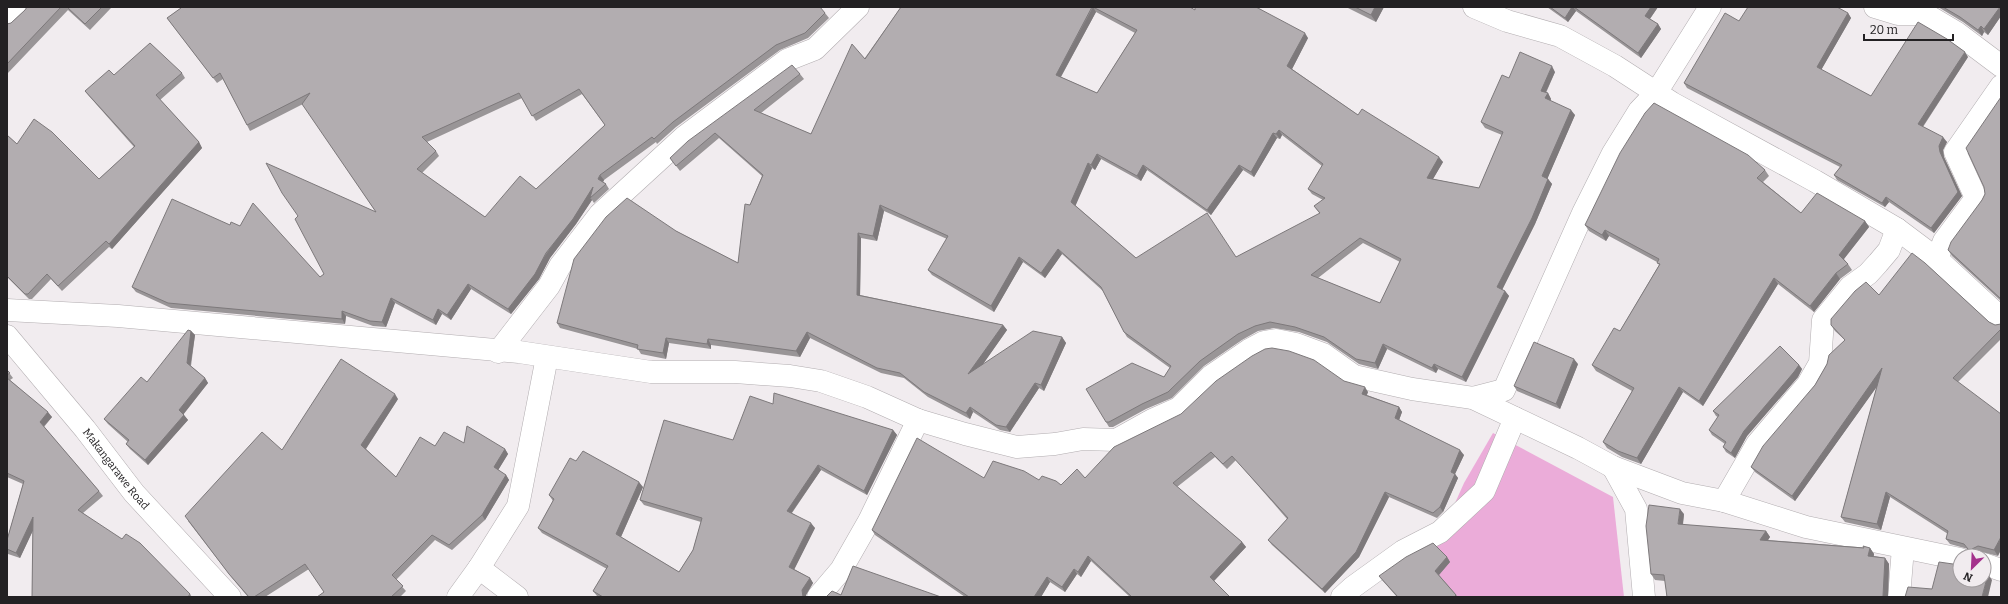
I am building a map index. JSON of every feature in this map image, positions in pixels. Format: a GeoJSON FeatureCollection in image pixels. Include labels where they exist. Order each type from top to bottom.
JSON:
{"type":"FeatureCollection","features":[{"type":"Feature","properties":{"kind":"street"},"geometry":{"type":"LineString","coordinates":[[7,18],[21,7]]}},
{"type":"Feature","properties":{"kind":"street"},"geometry":{"type":"LineString","coordinates":[[498,352],[550,286],[560,266],[600,214],[684,137],[787,60],[815,49],[858,7]]}},
{"type":"Feature","properties":{"kind":"street"},"geometry":{"type":"LineString","coordinates":[[1474,7],[1507,21],[1560,36],[1615,66],[1656,93],[1897,229],[1937,259],[2001,318]]}},
{"type":"Feature","properties":{"kind":"street"},"geometry":{"type":"LineString","coordinates":[[1473,398],[1504,390],[1583,213],[1610,159],[1639,111],[1656,93],[1710,7]]}},
{"type":"Feature","properties":{"kind":"street"},"geometry":{"type":"LineString","coordinates":[[1875,7],[1898,14],[1925,14],[1957,33],[2001,66]]}},
{"type":"Feature","properties":{"kind":"street"},"geometry":{"type":"LineString","coordinates":[[1937,259],[1944,241],[1976,198],[1955,152],[2001,86]]}},
{"type":"Feature","properties":{"kind":"street"},"geometry":{"type":"LineString","coordinates":[[1724,501],[1757,444],[1811,379],[1820,363],[1823,320],[1850,287],[1868,274],[1889,250],[1897,229]]}},
{"type":"Feature","properties":{"kind":"street"},"geometry":{"type":"LineString","coordinates":[[7,310],[118,316],[498,352],[519,352],[651,372],[735,372],[790,376],[821,381],[867,397],[918,420],[1017,447],[1055,444],[1083,439],[1116,440],[1152,420],[1179,408],[1211,376],[1249,350],[1264,342],[1276,340],[1296,344],[1323,354],[1354,376],[1412,389],[1473,398],[1578,448],[1613,467],[1682,493],[1724,501],[1806,527],[1853,535],[1903,548],[1952,557]]}},
{"type":"Feature","properties":{"kind":"street","name":"Makangarawe Road"},"geometry":{"type":"LineString","coordinates":[[7,336],[85,429],[134,493],[230,597]]}},
{"type":"Feature","properties":{"kind":"street"},"geometry":{"type":"LineString","coordinates":[[458,597],[479,568],[518,506],[547,357]]}},
{"type":"Feature","properties":{"kind":"street"},"geometry":{"type":"LineString","coordinates":[[1342,597],[1353,587],[1403,552],[1440,532],[1484,491],[1515,418]]}},
{"type":"Feature","properties":{"kind":"street"},"geometry":{"type":"LineString","coordinates":[[818,597],[841,570],[869,520],[918,420]]}},
{"type":"Feature","properties":{"kind":"street"},"geometry":{"type":"LineString","coordinates":[[1613,467],[1636,509],[1644,597]]}},
{"type":"Feature","properties":{"kind":"street"},"geometry":{"type":"LineString","coordinates":[[1899,597],[1903,548]]}},
{"type":"Feature","properties":{"kind":"street"},"geometry":{"type":"LineString","coordinates":[[479,568],[517,597]]}},
{"type":"Feature","properties":{"kind":"shaded area"},"geometry":{"type":"Polygon","coordinates":[[[1493,433],[1613,497],[1624,597],[1413,597],[1464,483],[1493,433]]]}},
{"type":"Feature","properties":{"kind":"building"},"geometry":{"type":"Polygon","coordinates":[[[27,7],[61,7],[7,64],[7,24],[11,23],[27,7]]]}},
{"type":"Feature","properties":{"kind":"building"},"geometry":{"type":"Polygon","coordinates":[[[67,7],[102,7],[85,24],[67,7]]]}},
{"type":"Feature","properties":{"kind":"building"},"geometry":{"type":"Polygon","coordinates":[[[820,7],[825,13],[805,33],[776,45],[673,122],[654,139],[652,137],[600,175],[598,179],[606,184],[590,198],[593,187],[573,219],[546,253],[535,274],[508,309],[468,284],[447,315],[438,309],[433,320],[391,298],[382,322],[370,321],[342,311],[342,319],[168,303],[132,287],[172,199],[230,225],[231,222],[240,226],[253,203],[320,277],[324,274],[295,219],[298,216],[282,193],[266,163],[376,212],[302,104],[310,93],[247,125],[220,73],[213,78],[167,18],[181,8],[820,7]],[[579,89],[532,116],[519,93],[422,137],[436,151],[417,169],[485,217],[520,176],[536,189],[605,125],[579,89]]]}},
{"type":"Feature","properties":{"kind":"building"},"geometry":{"type":"Polygon","coordinates":[[[901,7],[1092,7],[1056,75],[1097,93],[1137,30],[1093,7],[1190,7],[1195,10],[1195,7],[1256,7],[1305,33],[1287,66],[1358,115],[1362,109],[1439,157],[1427,178],[1479,188],[1503,132],[1481,122],[1502,75],[1509,78],[1520,52],[1552,66],[1541,91],[1548,93],[1545,98],[1571,110],[1542,176],[1548,179],[1532,218],[1497,287],[1505,291],[1462,377],[1434,364],[1432,368],[1383,344],[1375,363],[1356,359],[1324,337],[1295,327],[1270,322],[1255,326],[1238,334],[1200,361],[1168,392],[1109,422],[1106,422],[1086,389],[1132,363],[1164,377],[1171,366],[1124,332],[1101,287],[1058,249],[1041,273],[1019,257],[991,306],[928,270],[948,236],[880,205],[873,236],[858,233],[857,295],[1003,325],[968,374],[1033,331],[1062,337],[1041,385],[1035,383],[1006,427],[996,425],[970,407],[966,413],[924,392],[900,373],[877,368],[807,332],[796,351],[708,339],[707,344],[666,338],[663,353],[637,349],[638,345],[557,323],[574,259],[606,217],[627,198],[676,231],[738,263],[745,204],[750,205],[763,175],[715,133],[676,166],[670,158],[688,141],[792,65],[800,74],[754,110],[811,134],[852,44],[865,59],[901,7]],[[1279,130],[1276,134],[1273,133],[1251,172],[1239,165],[1207,210],[1143,165],[1137,176],[1097,154],[1091,165],[1088,163],[1071,202],[1136,258],[1207,213],[1236,257],[1320,213],[1314,206],[1325,198],[1308,189],[1323,164],[1279,130]],[[1360,238],[1311,275],[1380,303],[1401,259],[1360,238]]]}},
{"type":"Feature","properties":{"kind":"building"},"geometry":{"type":"Polygon","coordinates":[[[1355,7],[1375,7],[1371,15],[1355,7]]]}},
{"type":"Feature","properties":{"kind":"building"},"geometry":{"type":"Polygon","coordinates":[[[1550,7],[1572,7],[1565,18],[1550,7]]]}},
{"type":"Feature","properties":{"kind":"building"},"geometry":{"type":"Polygon","coordinates":[[[1574,7],[1651,7],[1645,16],[1658,24],[1638,53],[1574,7]]]}},
{"type":"Feature","properties":{"kind":"building"},"geometry":{"type":"Polygon","coordinates":[[[1748,7],[1837,7],[1848,13],[1817,67],[1871,96],[1918,22],[1947,39],[1965,52],[1918,124],[1943,137],[1939,146],[1940,152],[1958,192],[1931,228],[1886,197],[1882,203],[1834,175],[1842,165],[1684,83],[1725,13],[1739,21],[1748,7]]]}},
{"type":"Feature","properties":{"kind":"building"},"geometry":{"type":"Polygon","coordinates":[[[1943,7],[2000,7],[1984,29],[1981,26],[1978,30],[1943,7]]]}},
{"type":"Feature","properties":{"kind":"building"},"geometry":{"type":"Polygon","coordinates":[[[150,43],[182,73],[156,95],[199,142],[109,244],[106,241],[58,286],[47,274],[28,294],[25,294],[7,276],[7,135],[17,144],[34,119],[52,132],[99,179],[135,146],[85,91],[109,70],[114,75],[150,43]]]}},
{"type":"Feature","properties":{"kind":"building"},"geometry":{"type":"Polygon","coordinates":[[[2001,97],[2001,299],[1948,250],[1951,242],[1985,194],[1984,187],[1966,148],[2001,97]]]}},
{"type":"Feature","properties":{"kind":"building"},"geometry":{"type":"Polygon","coordinates":[[[1654,103],[1748,155],[1765,170],[1757,178],[1801,213],[1817,193],[1865,221],[1839,255],[1848,264],[1836,273],[1810,306],[1774,278],[1699,401],[1679,387],[1637,458],[1618,451],[1603,442],[1634,388],[1592,365],[1614,328],[1620,331],[1660,264],[1657,263],[1659,259],[1605,230],[1602,235],[1585,225],[1620,153],[1645,113],[1654,103]]]}},
{"type":"Feature","properties":{"kind":"building"},"geometry":{"type":"Polygon","coordinates":[[[1912,253],[1925,263],[1989,322],[1995,325],[2001,324],[2001,329],[1953,378],[2001,414],[2001,537],[1994,550],[1992,548],[1978,546],[1974,548],[1967,548],[1964,544],[1946,539],[1948,531],[1886,492],[1877,524],[1841,517],[1882,368],[1792,496],[1751,467],[1763,446],[1815,385],[1827,364],[1829,355],[1845,340],[1831,325],[1831,319],[1855,291],[1866,282],[1879,295],[1912,253]]]}},
{"type":"Feature","properties":{"kind":"building"},"geometry":{"type":"Polygon","coordinates":[[[188,330],[191,331],[187,363],[205,378],[179,410],[184,415],[145,460],[126,444],[129,440],[104,419],[141,377],[147,382],[188,330]]]}},
{"type":"Feature","properties":{"kind":"building"},"geometry":{"type":"Polygon","coordinates":[[[1534,342],[1574,359],[1556,404],[1514,386],[1534,342]]]}},
{"type":"Feature","properties":{"kind":"building"},"geometry":{"type":"Polygon","coordinates":[[[1780,346],[1799,365],[1744,431],[1731,453],[1723,447],[1726,442],[1709,430],[1719,415],[1713,411],[1780,346]]]}},
{"type":"Feature","properties":{"kind":"building"},"geometry":{"type":"Polygon","coordinates":[[[1272,348],[1289,351],[1314,360],[1344,381],[1365,387],[1362,394],[1399,407],[1395,418],[1460,450],[1451,472],[1455,474],[1440,507],[1433,513],[1385,492],[1356,552],[1322,589],[1268,540],[1288,518],[1232,456],[1223,464],[1211,452],[1173,483],[1242,542],[1210,577],[1230,597],[1132,597],[1088,556],[1078,572],[1074,569],[1062,587],[1047,577],[1034,597],[969,597],[872,530],[917,438],[984,478],[993,461],[1024,471],[1039,480],[1042,476],[1056,481],[1061,485],[1077,469],[1085,478],[1114,447],[1181,414],[1216,381],[1252,356],[1265,349],[1272,348]]]}},
{"type":"Feature","properties":{"kind":"building"},"geometry":{"type":"Polygon","coordinates":[[[341,359],[395,394],[361,445],[396,477],[420,437],[435,446],[444,432],[464,443],[467,426],[505,449],[494,467],[506,475],[482,515],[449,545],[432,535],[392,575],[403,586],[391,597],[317,597],[324,592],[305,564],[254,597],[249,597],[229,574],[185,516],[262,432],[282,450],[341,359]]]}},
{"type":"Feature","properties":{"kind":"building"},"geometry":{"type":"Polygon","coordinates":[[[7,378],[48,412],[40,422],[99,491],[78,510],[122,539],[126,534],[140,543],[190,594],[188,597],[32,597],[33,517],[16,553],[7,549],[7,540],[24,481],[7,473],[7,378]]]}},
{"type":"Feature","properties":{"kind":"building"},"geometry":{"type":"Polygon","coordinates":[[[774,393],[893,430],[864,491],[818,465],[787,511],[811,523],[789,567],[810,578],[802,590],[803,597],[603,597],[593,591],[608,566],[538,528],[554,499],[549,495],[570,458],[576,461],[583,451],[639,482],[616,534],[679,572],[693,550],[702,518],[640,500],[664,420],[733,440],[750,396],[773,404],[774,393]]]}},
{"type":"Feature","properties":{"kind":"building"},"geometry":{"type":"Polygon","coordinates":[[[1649,505],[1680,509],[1678,524],[1766,531],[1760,540],[1864,548],[1863,546],[1870,548],[1868,556],[1885,558],[1884,597],[1667,597],[1664,575],[1651,574],[1646,526],[1649,505]]]}},
{"type":"Feature","properties":{"kind":"building"},"geometry":{"type":"Polygon","coordinates":[[[1433,543],[1447,557],[1435,571],[1456,595],[1454,597],[1398,597],[1379,576],[1406,557],[1433,543]]]}},
{"type":"Feature","properties":{"kind":"building"},"geometry":{"type":"Polygon","coordinates":[[[1939,562],[1952,564],[1952,588],[1984,588],[1982,597],[1905,597],[1908,587],[1932,589],[1939,562]]]}},
{"type":"Feature","properties":{"kind":"building"},"geometry":{"type":"Polygon","coordinates":[[[853,566],[941,597],[826,597],[832,591],[841,595],[853,566]]]}}]}
